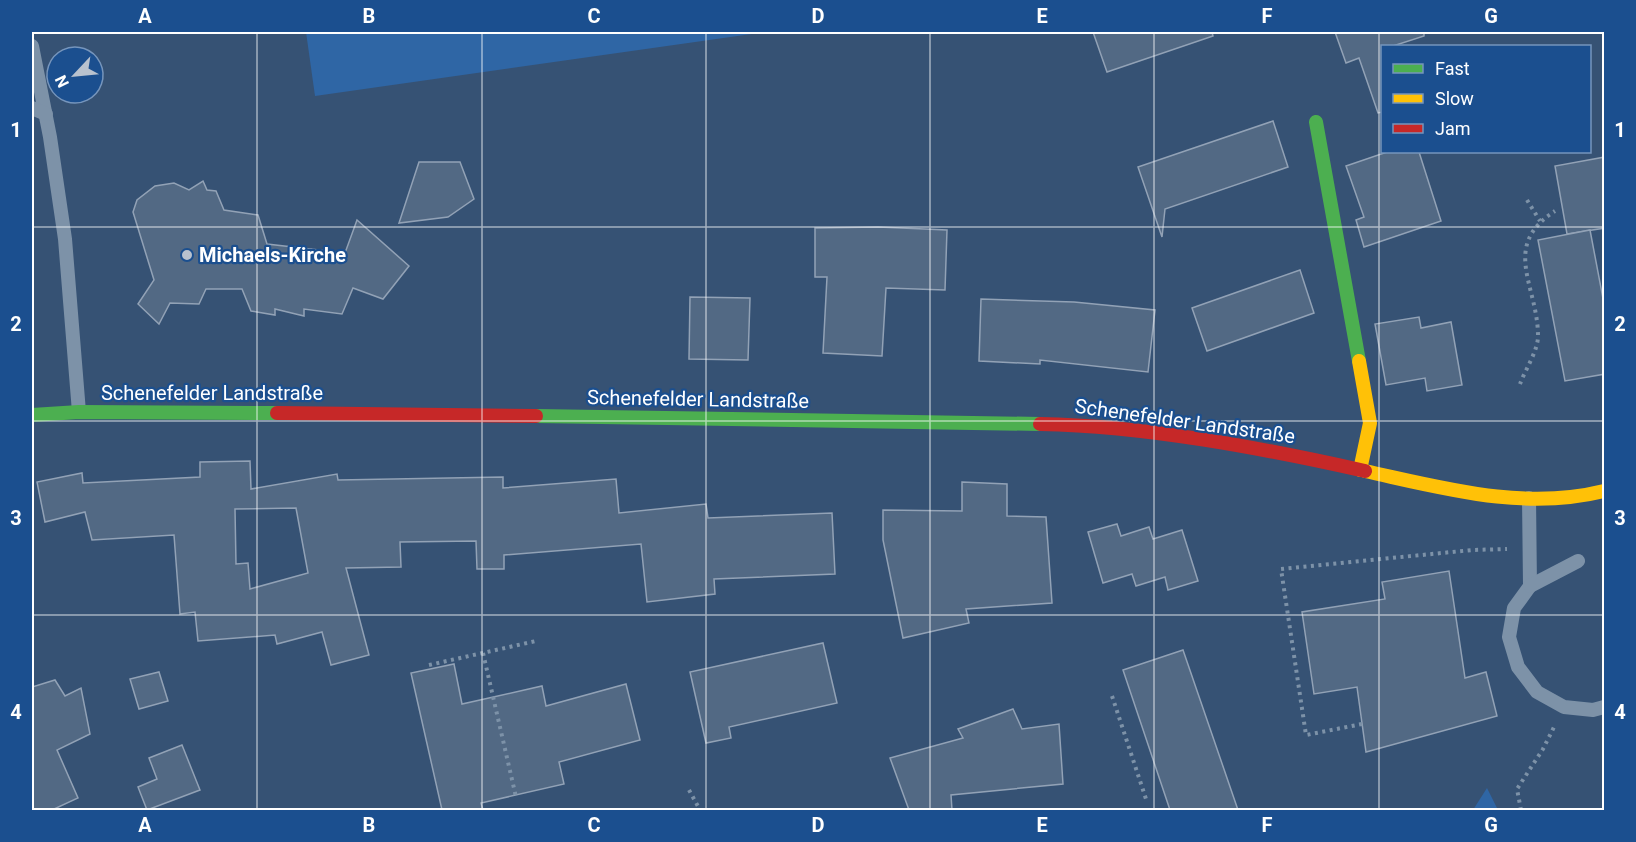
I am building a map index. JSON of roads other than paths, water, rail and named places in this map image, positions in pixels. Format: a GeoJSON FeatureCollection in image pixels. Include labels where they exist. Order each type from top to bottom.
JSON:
{"type":"FeatureCollection","features":[{"type":"Feature","properties":{"kind":"main road"},"geometry":{"type":"LineString","coordinates":[[1316,122],[1370,423],[1360,470]]}},
{"type":"Feature","properties":{"kind":"main road","name":"Schenefelder Landstraße"},"geometry":{"type":"LineString","coordinates":[[32,415],[79,412],[509,415],[1077,424],[1265,449],[1482,496],[1529,498],[1605,491]]}},
{"type":"Feature","properties":{"kind":"lane"},"geometry":{"type":"LineString","coordinates":[[32,46],[65,239],[79,412]]}},
{"type":"Feature","properties":{"kind":"lane"},"geometry":{"type":"LineString","coordinates":[[32,108],[45,114]]}},
{"type":"Feature","properties":{"kind":"lane"},"geometry":{"type":"LineString","coordinates":[[1529,498],[1530,585]]}},
{"type":"Feature","properties":{"kind":"lane"},"geometry":{"type":"LineString","coordinates":[[1578,561],[1530,585],[1514,608],[1509,637],[1518,667],[1537,692],[1564,707],[1593,710],[1605,707]]}},
{"type":"Feature","properties":{"kind":"place","name":"Michaels-Kirche"},"geometry":{"type":"Point","coordinates":[187,255]}}]}
